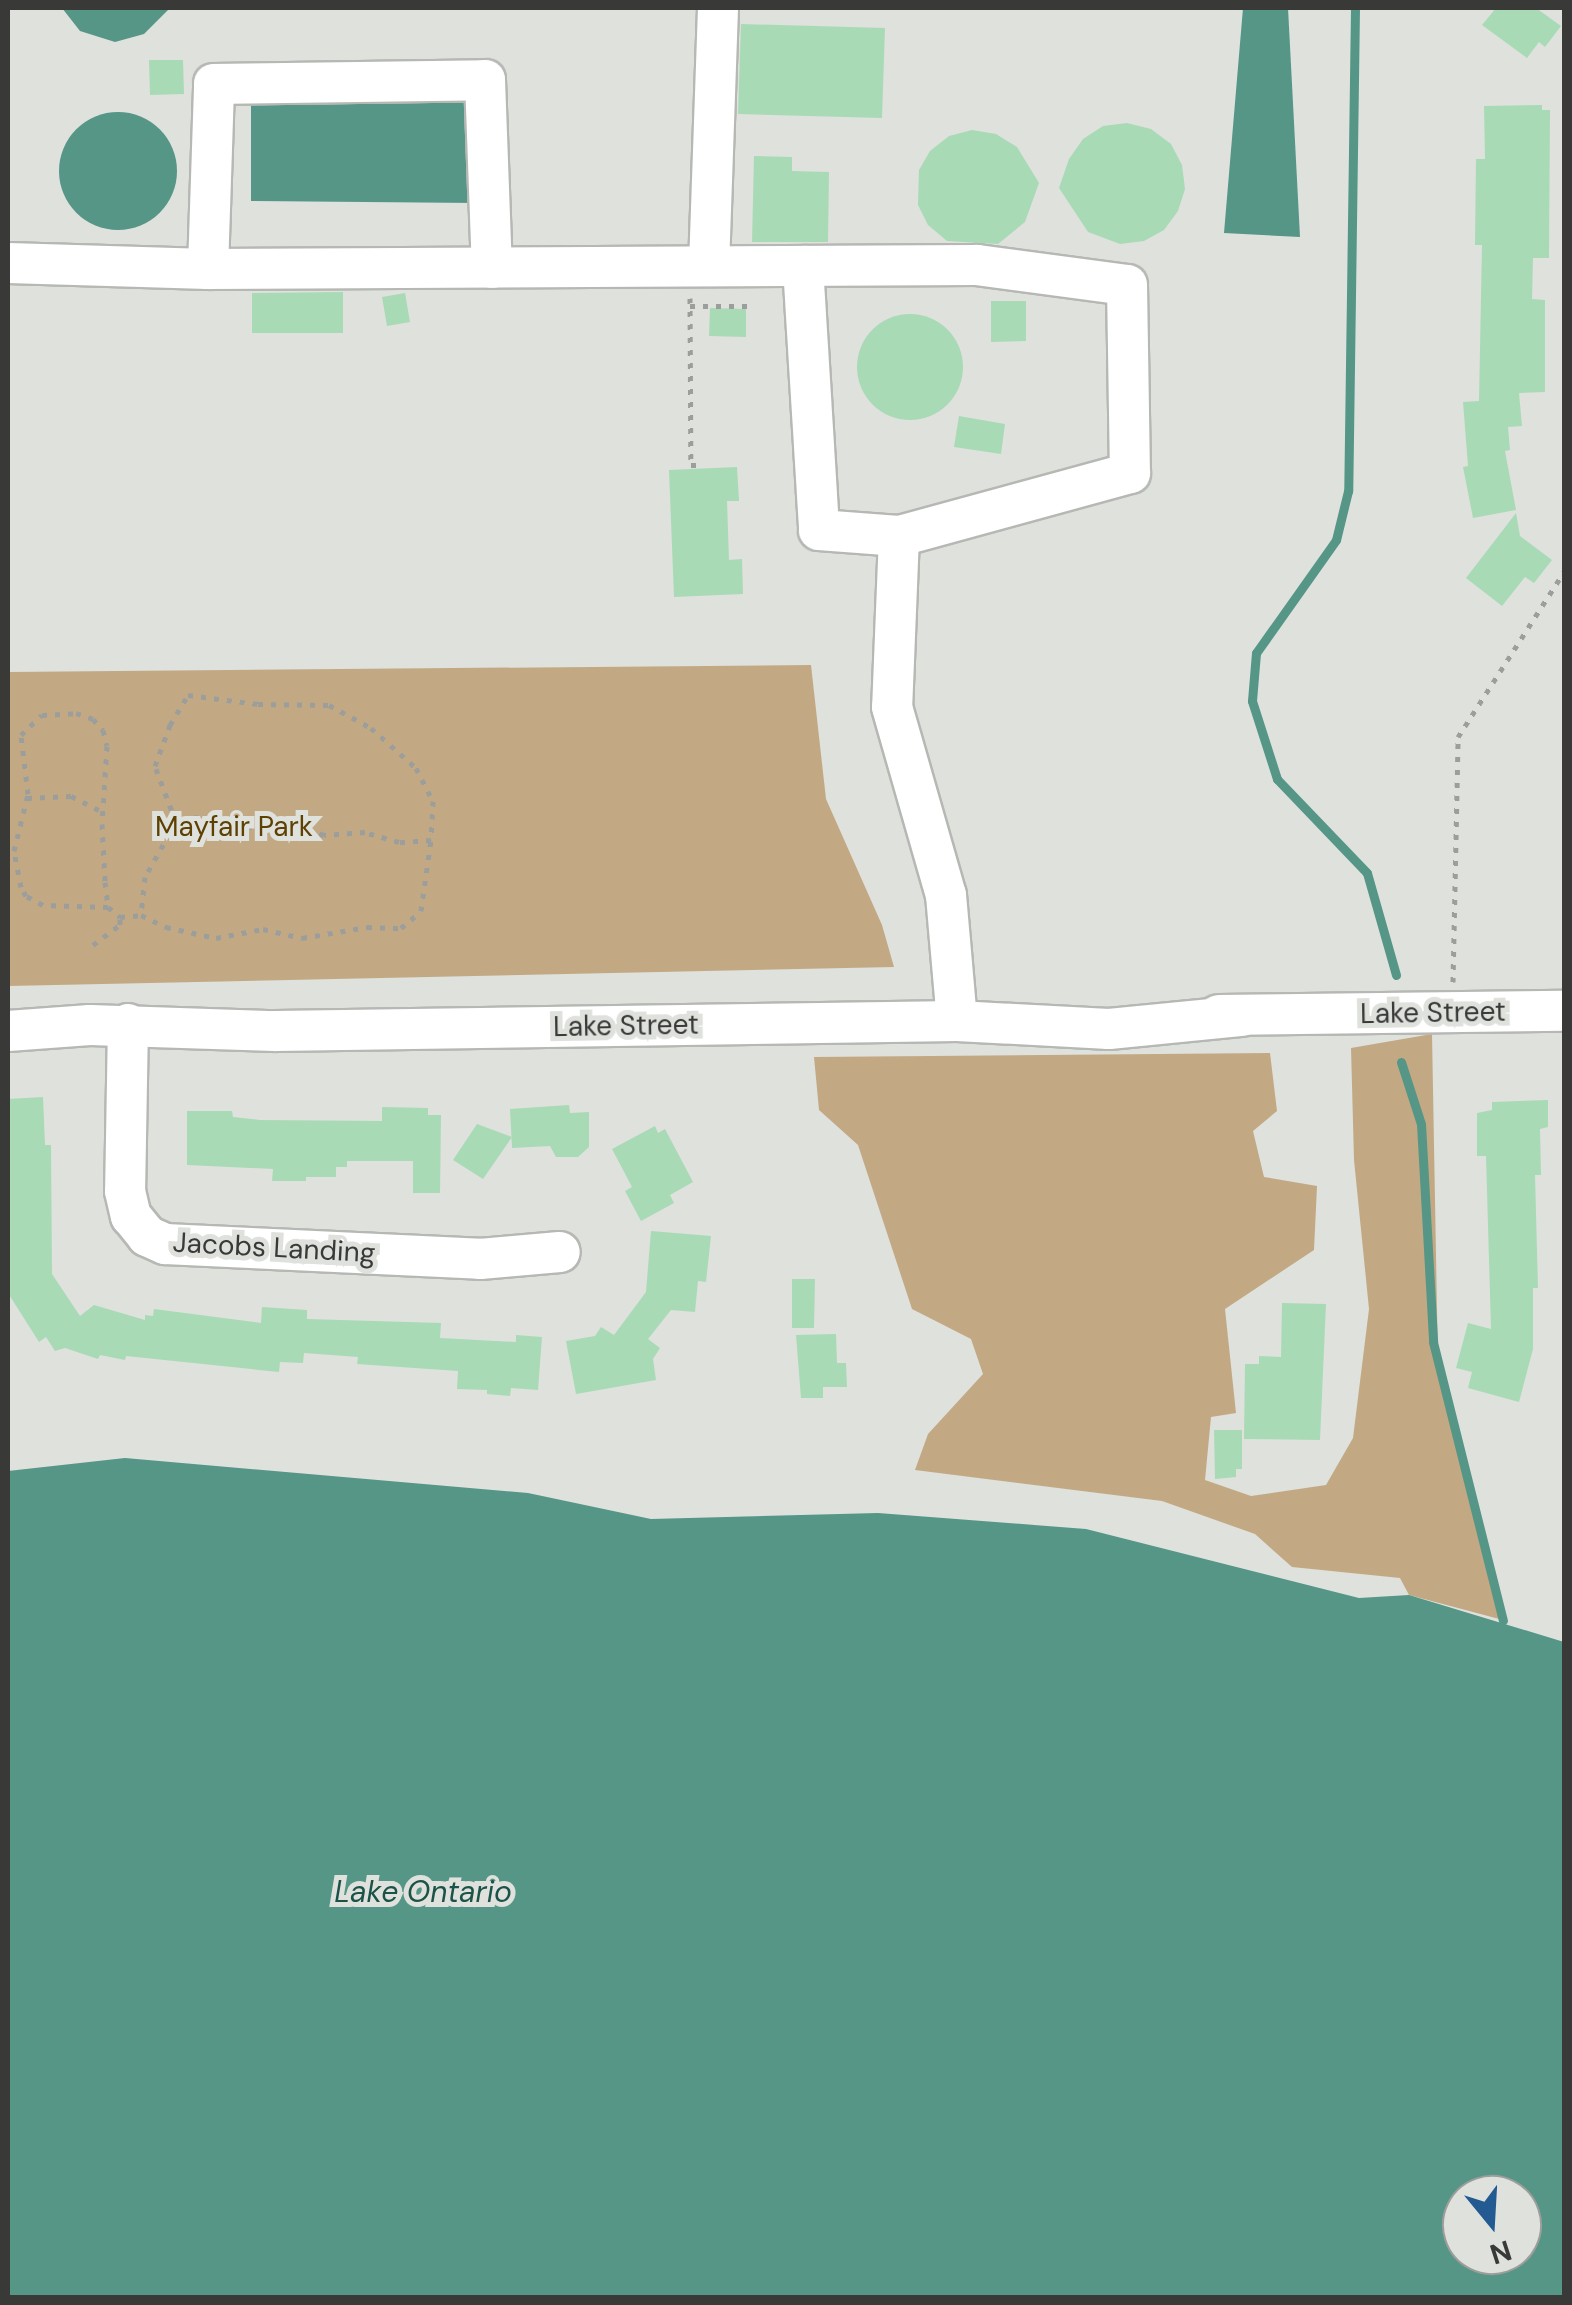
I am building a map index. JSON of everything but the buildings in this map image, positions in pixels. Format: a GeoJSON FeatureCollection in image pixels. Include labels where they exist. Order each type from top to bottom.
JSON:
{"type":"FeatureCollection","features":[{"type":"Feature","properties":{"kind":"street"},"geometry":{"type":"LineString","coordinates":[[696,280],[718,8]]}},
{"type":"Feature","properties":{"kind":"street"},"geometry":{"type":"LineString","coordinates":[[208,270],[214,84],[485,80],[492,268]]}},
{"type":"Feature","properties":{"kind":"street"},"geometry":{"type":"LineString","coordinates":[[8,262],[208,270],[492,268],[696,280],[803,266],[977,264],[1127,284],[1130,474],[899,536],[820,530],[803,266]]}},
{"type":"Feature","properties":{"kind":"street"},"geometry":{"type":"LineString","coordinates":[[899,536],[892,707],[946,895],[967,1021]]}},
{"type":"Feature","properties":{"kind":"street","name":"Lake Street"},"geometry":{"type":"LineString","coordinates":[[8,1031],[128,1034],[967,1021],[1108,1009],[1242,1016],[1564,1011]]}},
{"type":"Feature","properties":{"kind":"street","name":"Lake Street"},"geometry":{"type":"LineString","coordinates":[[8,1042],[128,1034]]}},
{"type":"Feature","properties":{"kind":"street","name":"Jacobs Landing"},"geometry":{"type":"LineString","coordinates":[[128,1034],[125,1191],[131,1216],[147,1236],[165,1244],[480,1259],[560,1252]]}},
{"type":"Feature","properties":{"kind":"path"},"geometry":{"type":"LineString","coordinates":[[701,464],[690,464],[696,280],[750,306]]}},
{"type":"Feature","properties":{"kind":"path"},"geometry":{"type":"LineString","coordinates":[[1453,987],[1458,738],[1564,572]]}},
{"type":"Feature","properties":{"kind":"path"},"geometry":{"type":"LineString","coordinates":[[108,907],[102,812],[104,735],[93,719],[76,713],[42,716],[20,735],[27,798],[14,864],[26,896],[43,905],[108,907],[120,917],[141,914],[166,927],[216,938],[263,929],[302,938],[367,926],[401,928],[421,911],[433,801],[416,768],[371,728],[328,705],[258,704],[188,695],[170,726],[155,766],[176,822]]}},
{"type":"Feature","properties":{"kind":"path"},"geometry":{"type":"LineString","coordinates":[[27,798],[71,796],[102,812]]}},
{"type":"Feature","properties":{"kind":"path"},"geometry":{"type":"LineString","coordinates":[[141,914],[145,876],[176,822],[198,818],[246,827],[291,824],[324,834],[365,832],[399,842],[431,840]]}},
{"type":"Feature","properties":{"kind":"path"},"geometry":{"type":"LineString","coordinates":[[93,945],[120,925],[120,917]]}},
{"type":"Feature","properties":{"kind":"green space","name":"Mayfair Park"},"geometry":{"type":"Polygon","coordinates":[[[811,665],[826,799],[882,925],[894,967],[8,986],[8,672],[811,665]]]}},
{"type":"Feature","properties":{"kind":"green space"},"geometry":{"type":"Polygon","coordinates":[[[1432,1034],[1438,1364],[1503,1620],[1409,1595],[1400,1578],[1292,1567],[1255,1534],[1162,1501],[915,1470],[928,1434],[983,1374],[971,1339],[912,1309],[858,1145],[819,1110],[814,1057],[1270,1053],[1277,1111],[1253,1131],[1264,1177],[1317,1186],[1314,1250],[1225,1309],[1236,1413],[1211,1417],[1205,1480],[1251,1496],[1326,1485],[1353,1438],[1369,1309],[1354,1160],[1351,1048],[1432,1034]]]}},
{"type":"Feature","properties":{"kind":"water"},"geometry":{"type":"Polygon","coordinates":[[[62,8],[170,8],[144,34],[115,42],[80,31],[62,8]]]}},
{"type":"Feature","properties":{"kind":"water"},"geometry":{"type":"Polygon","coordinates":[[[1243,8],[1288,8],[1300,237],[1224,233],[1243,8]]]}},
{"type":"Feature","properties":{"kind":"water"},"geometry":{"type":"Polygon","coordinates":[[[251,101],[477,102],[476,203],[251,201],[251,101]]]}},
{"type":"Feature","properties":{"kind":"water"},"geometry":{"type":"Polygon","coordinates":[[[118,112],[141,116],[160,129],[173,148],[177,171],[173,194],[160,213],[141,226],[118,230],[95,226],[76,213],[63,194],[59,171],[63,148],[76,129],[95,116],[118,112]]]}},
{"type":"Feature","properties":{"kind":"water","name":"Lake Ontario"},"geometry":{"type":"Polygon","coordinates":[[[125,1458],[528,1493],[651,1519],[878,1513],[1086,1529],[1359,1598],[1409,1595],[1564,1642],[1564,2297],[8,2297],[8,1471],[125,1458]]]}},
{"type":"Feature","properties":{"kind":"waterway"},"geometry":{"type":"LineString","coordinates":[[1355,8],[1348,491],[1336,540],[1256,653],[1252,701],[1277,779],[1367,873],[1396,975]]}},
{"type":"Feature","properties":{"kind":"waterway"},"geometry":{"type":"LineString","coordinates":[[1401,1062],[1421,1124],[1433,1342],[1503,1620]]}}]}
